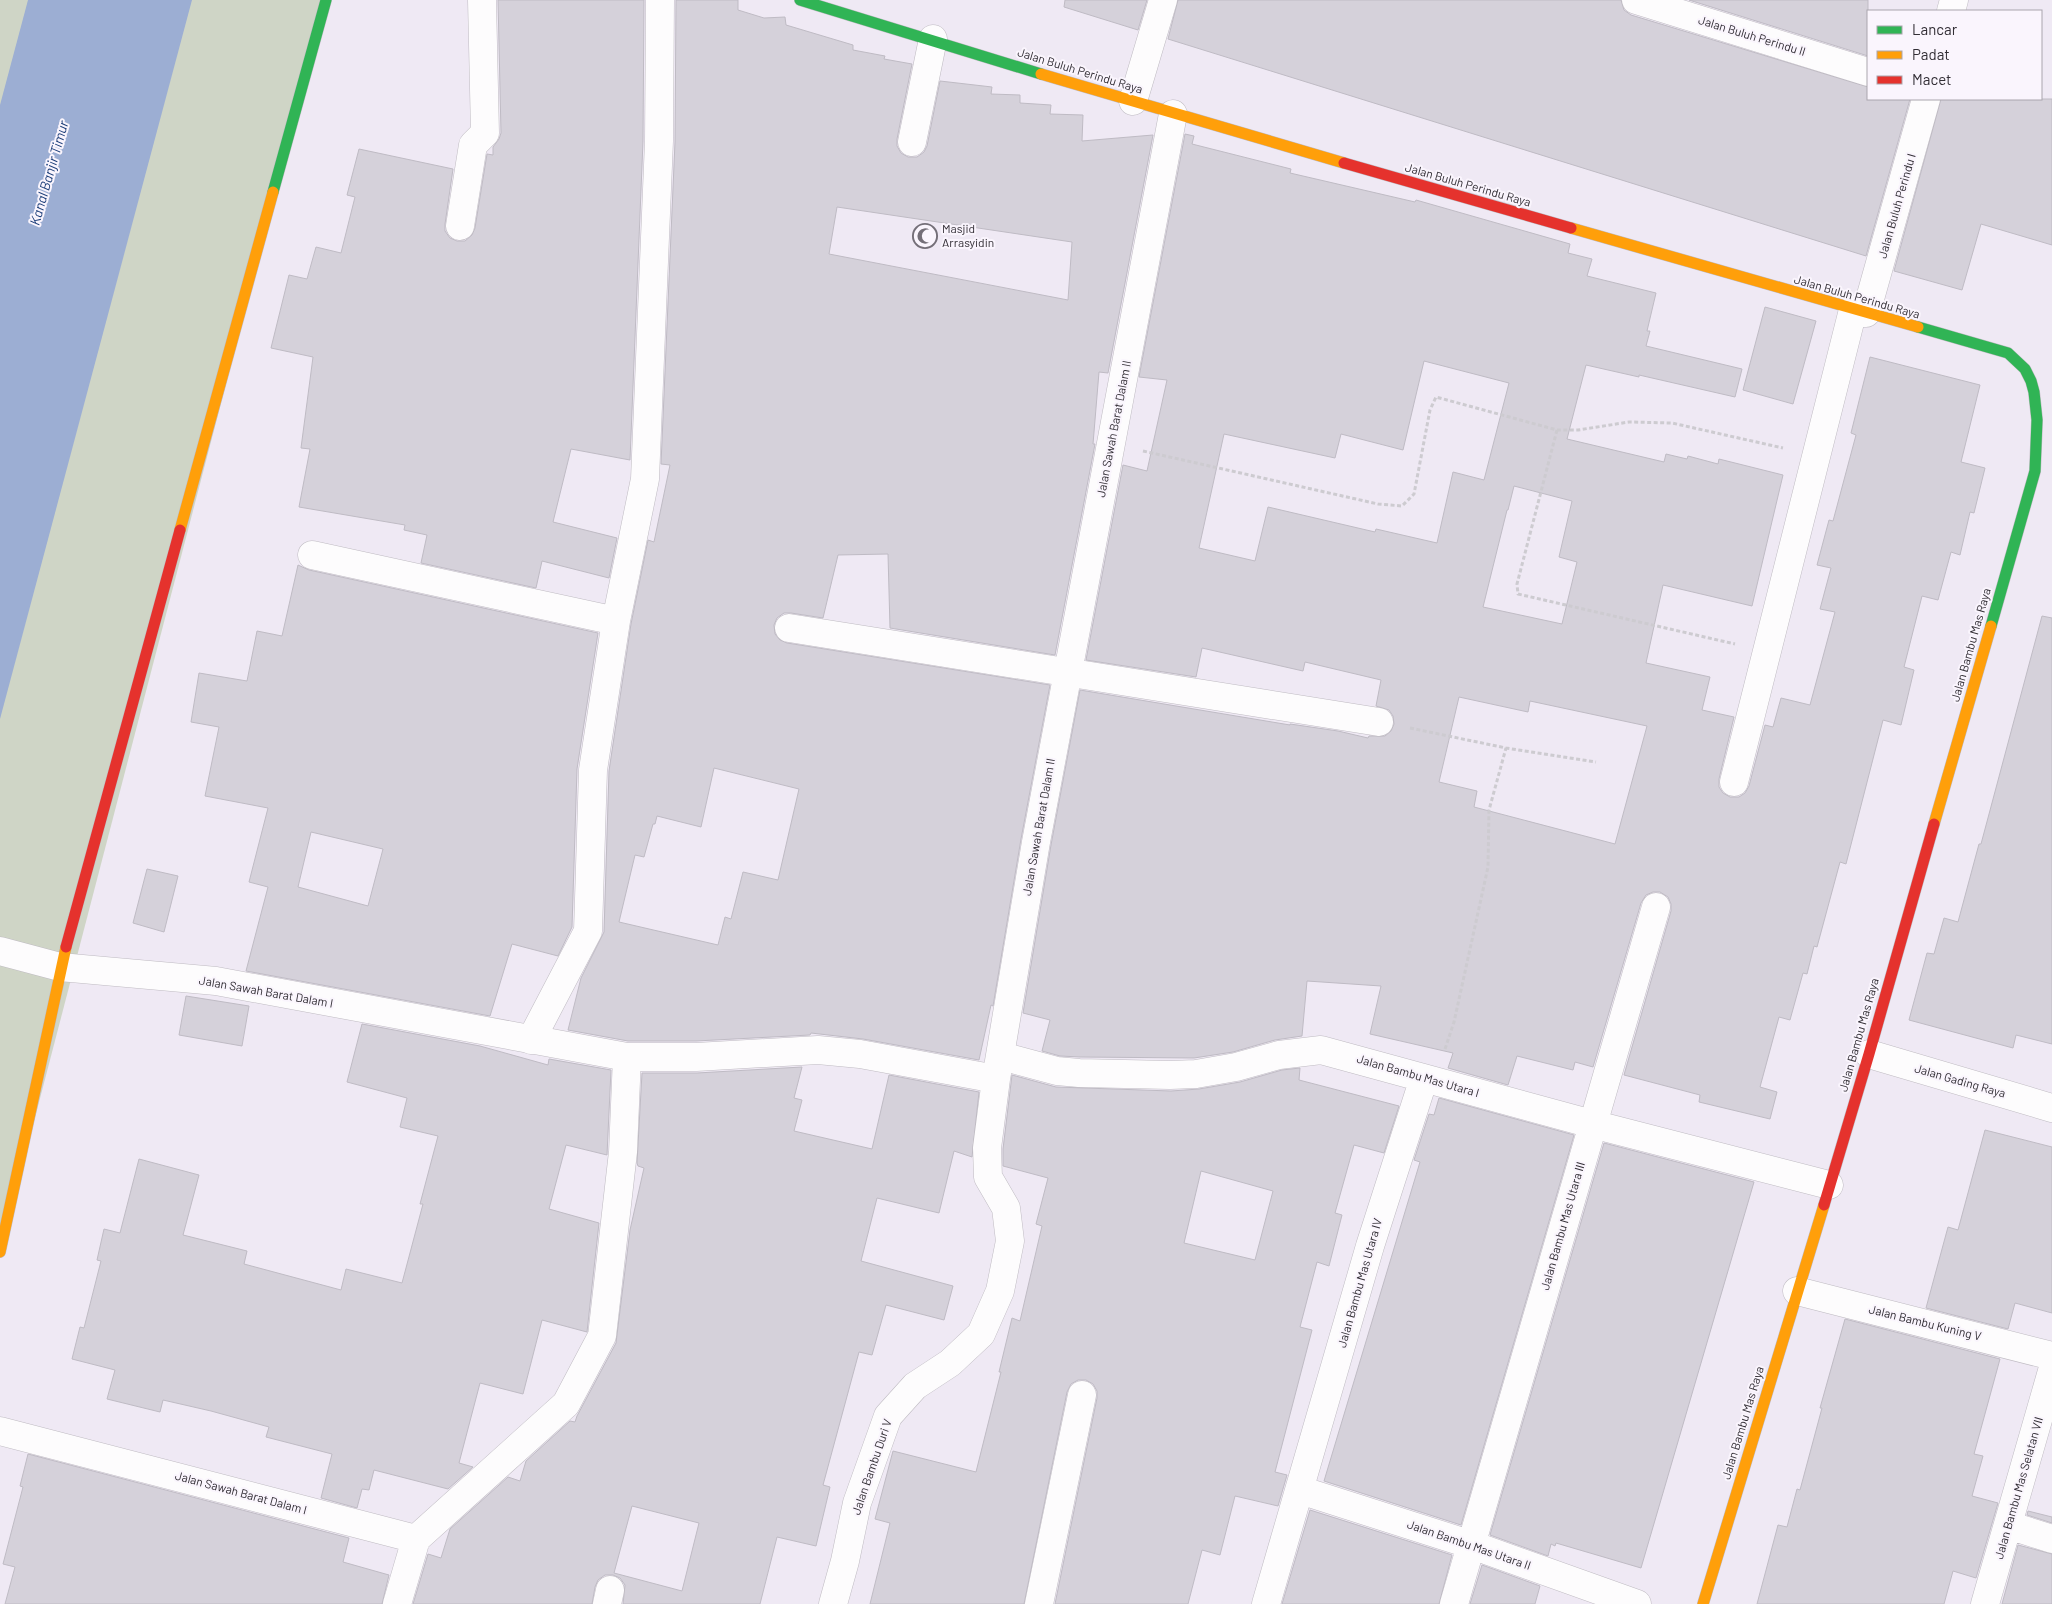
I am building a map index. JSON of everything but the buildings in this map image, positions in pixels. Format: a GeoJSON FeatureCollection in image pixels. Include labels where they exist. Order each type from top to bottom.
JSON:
{"type":"FeatureCollection","features":[{"type":"Feature","properties":{"kind":"street"},"geometry":{"type":"LineString","coordinates":[[0,1252],[60,967],[326,0]]}},
{"type":"Feature","properties":{"kind":"street"},"geometry":{"type":"LineString","coordinates":[[460,226],[473,145],[485,133],[482,0]]}},
{"type":"Feature","properties":{"kind":"street"},"geometry":{"type":"LineString","coordinates":[[660,0],[659,141],[645,479],[616,621],[593,770],[588,931],[531,1040],[627,1057],[696,1057],[818,1050],[998,1067]]}},
{"type":"Feature","properties":{"kind":"street","name":"Jalan Buluh Perindu Raya"},"geometry":{"type":"LineString","coordinates":[[800,0],[1173,114],[2008,353],[2020,362],[2029,373],[2036,405],[2037,438],[2043,473]]}},
{"type":"Feature","properties":{"kind":"street"},"geometry":{"type":"LineString","coordinates":[[1133,101],[1163,0]]}},
{"type":"Feature","properties":{"kind":"street","name":"Jalan Buluh Perindu II"},"geometry":{"type":"LineString","coordinates":[[1636,0],[1867,72]]}},
{"type":"Feature","properties":{"kind":"street"},"geometry":{"type":"LineString","coordinates":[[912,142],[934,40]]}},
{"type":"Feature","properties":{"kind":"street","name":"Jalan Buluh Perindu I"},"geometry":{"type":"LineString","coordinates":[[1734,782],[1816,455],[1926,100]]}},
{"type":"Feature","properties":{"kind":"street","name":"Jalan Sawah Barat Dalam II"},"geometry":{"type":"LineString","coordinates":[[998,1067],[1036,842],[1173,114]]}},
{"type":"Feature","properties":{"kind":"street","name":"Jalan Bambu Mas Raya"},"geometry":{"type":"LineString","coordinates":[[1703,1604],[2043,473]]}},
{"type":"Feature","properties":{"kind":"street"},"geometry":{"type":"LineString","coordinates":[[312,556],[616,621]]}},
{"type":"Feature","properties":{"kind":"street"},"geometry":{"type":"LineString","coordinates":[[789,628],[1379,722]]}},
{"type":"Feature","properties":{"kind":"street","name":"Jalan Bambu Mas Utara III"},"geometry":{"type":"LineString","coordinates":[[1454,1604],[1656,907]]}},
{"type":"Feature","properties":{"kind":"street","name":"Jalan Sawah Barat Dalam I"},"geometry":{"type":"LineString","coordinates":[[4,952],[60,967],[216,981],[531,1040]]}},
{"type":"Feature","properties":{"kind":"street","name":"Jalan Bambu Mas Utara I"},"geometry":{"type":"LineString","coordinates":[[998,1067],[1079,1073],[1196,1074],[1279,1055],[1321,1050],[1592,1124],[1829,1185]]}},
{"type":"Feature","properties":{"kind":"street","name":"Jalan Gading Raya"},"geometry":{"type":"LineString","coordinates":[[1869,1054],[2052,1108]]}},
{"type":"Feature","properties":{"kind":"street"},"geometry":{"type":"LineString","coordinates":[[397,1604],[416,1539],[566,1404],[602,1336],[623,1152],[627,1057]]}},
{"type":"Feature","properties":{"kind":"street","name":"Jalan Bambu Duri V"},"geometry":{"type":"LineString","coordinates":[[833,1604],[845,1561],[857,1503],[888,1416],[914,1386],[950,1362],[981,1334],[1000,1291],[1010,1241],[1006,1208],[988,1177],[987,1148],[998,1067]]}},
{"type":"Feature","properties":{"kind":"street","name":"Jalan Bambu Mas Utara IV"},"geometry":{"type":"LineString","coordinates":[[1266,1604],[1370,1246],[1424,1078]]}},
{"type":"Feature","properties":{"kind":"street","name":"Jalan Bambu Kuning V"},"geometry":{"type":"LineString","coordinates":[[1798,1291],[2052,1356]]}},
{"type":"Feature","properties":{"kind":"street","name":"Jalan Bambu Mas Selatan VII"},"geometry":{"type":"LineString","coordinates":[[1985,1604],[2052,1371]]}},
{"type":"Feature","properties":{"kind":"street"},"geometry":{"type":"LineString","coordinates":[[1039,1604],[1082,1395]]}},
{"type":"Feature","properties":{"kind":"street","name":"Jalan Sawah Barat Dalam I"},"geometry":{"type":"LineString","coordinates":[[0,1431],[416,1539]]}},
{"type":"Feature","properties":{"kind":"street","name":"Jalan Bambu Mas Utara II"},"geometry":{"type":"LineString","coordinates":[[1300,1490],[1472,1545],[1638,1604]]}},
{"type":"Feature","properties":{"kind":"street"},"geometry":{"type":"LineString","coordinates":[[2008,1525],[2052,1539]]}},
{"type":"Feature","properties":{"kind":"path"},"geometry":{"type":"LineString","coordinates":[[1111,444],[1378,504],[1402,506],[1414,494],[1430,410],[1436,397],[1557,430],[1578,430],[1629,422],[1672,423],[1816,455]]}},
{"type":"Feature","properties":{"kind":"path"},"geometry":{"type":"LineString","coordinates":[[1557,430],[1517,584],[1518,594],[1767,652]]}},
{"type":"Feature","properties":{"kind":"path"},"geometry":{"type":"LineString","coordinates":[[1379,722],[1506,748],[1596,762]]}},
{"type":"Feature","properties":{"kind":"path"},"geometry":{"type":"LineString","coordinates":[[1424,1078],[1442,1056],[1454,1022],[1488,867],[1489,810],[1506,748]]}},
{"type":"Feature","properties":{"kind":"green space"},"geometry":{"type":"Polygon","coordinates":[[[0,0],[326,0],[0,1252],[0,0]]]}},
{"type":"Feature","properties":{"kind":"water","name":"Kanal Banjir Timur"},"geometry":{"type":"Polygon","coordinates":[[[28,0],[192,0],[0,719],[0,105],[28,0]]]}},
{"type":"Feature","properties":{"kind":"traffic: fast"},"geometry":{"type":"LineString","coordinates":[[273,192],[326,0]]}},
{"type":"Feature","properties":{"kind":"traffic: fast"},"geometry":{"type":"LineString","coordinates":[[800,0],[1041,74]]}},
{"type":"Feature","properties":{"kind":"traffic: fast"},"geometry":{"type":"LineString","coordinates":[[1918,327],[2008,353],[2025,369],[2034,392],[2037,420],[2035,471],[1991,626]]}},
{"type":"Feature","properties":{"kind":"traffic: slow"},"geometry":{"type":"LineString","coordinates":[[1041,74],[1344,163]]}},
{"type":"Feature","properties":{"kind":"traffic: slow"},"geometry":{"type":"LineString","coordinates":[[180,530],[273,192]]}},
{"type":"Feature","properties":{"kind":"traffic: slow"},"geometry":{"type":"LineString","coordinates":[[1571,228],[1918,327]]}},
{"type":"Feature","properties":{"kind":"traffic: slow"},"geometry":{"type":"LineString","coordinates":[[1934,824],[1991,626]]}},
{"type":"Feature","properties":{"kind":"traffic: slow"},"geometry":{"type":"LineString","coordinates":[[0,1252],[66,947]]}},
{"type":"Feature","properties":{"kind":"traffic: slow"},"geometry":{"type":"LineString","coordinates":[[1703,1604],[1824,1205]]}},
{"type":"Feature","properties":{"kind":"traffic: jam"},"geometry":{"type":"LineString","coordinates":[[1344,163],[1571,228]]}},
{"type":"Feature","properties":{"kind":"traffic: jam"},"geometry":{"type":"LineString","coordinates":[[66,947],[180,530]]}},
{"type":"Feature","properties":{"kind":"traffic: jam"},"geometry":{"type":"LineString","coordinates":[[1824,1205],[1934,824]]}},
{"type":"Feature","properties":{"kind":"place","name":"Masjid Arrasyidin"},"geometry":{"type":"Point","coordinates":[925,236]}}]}
